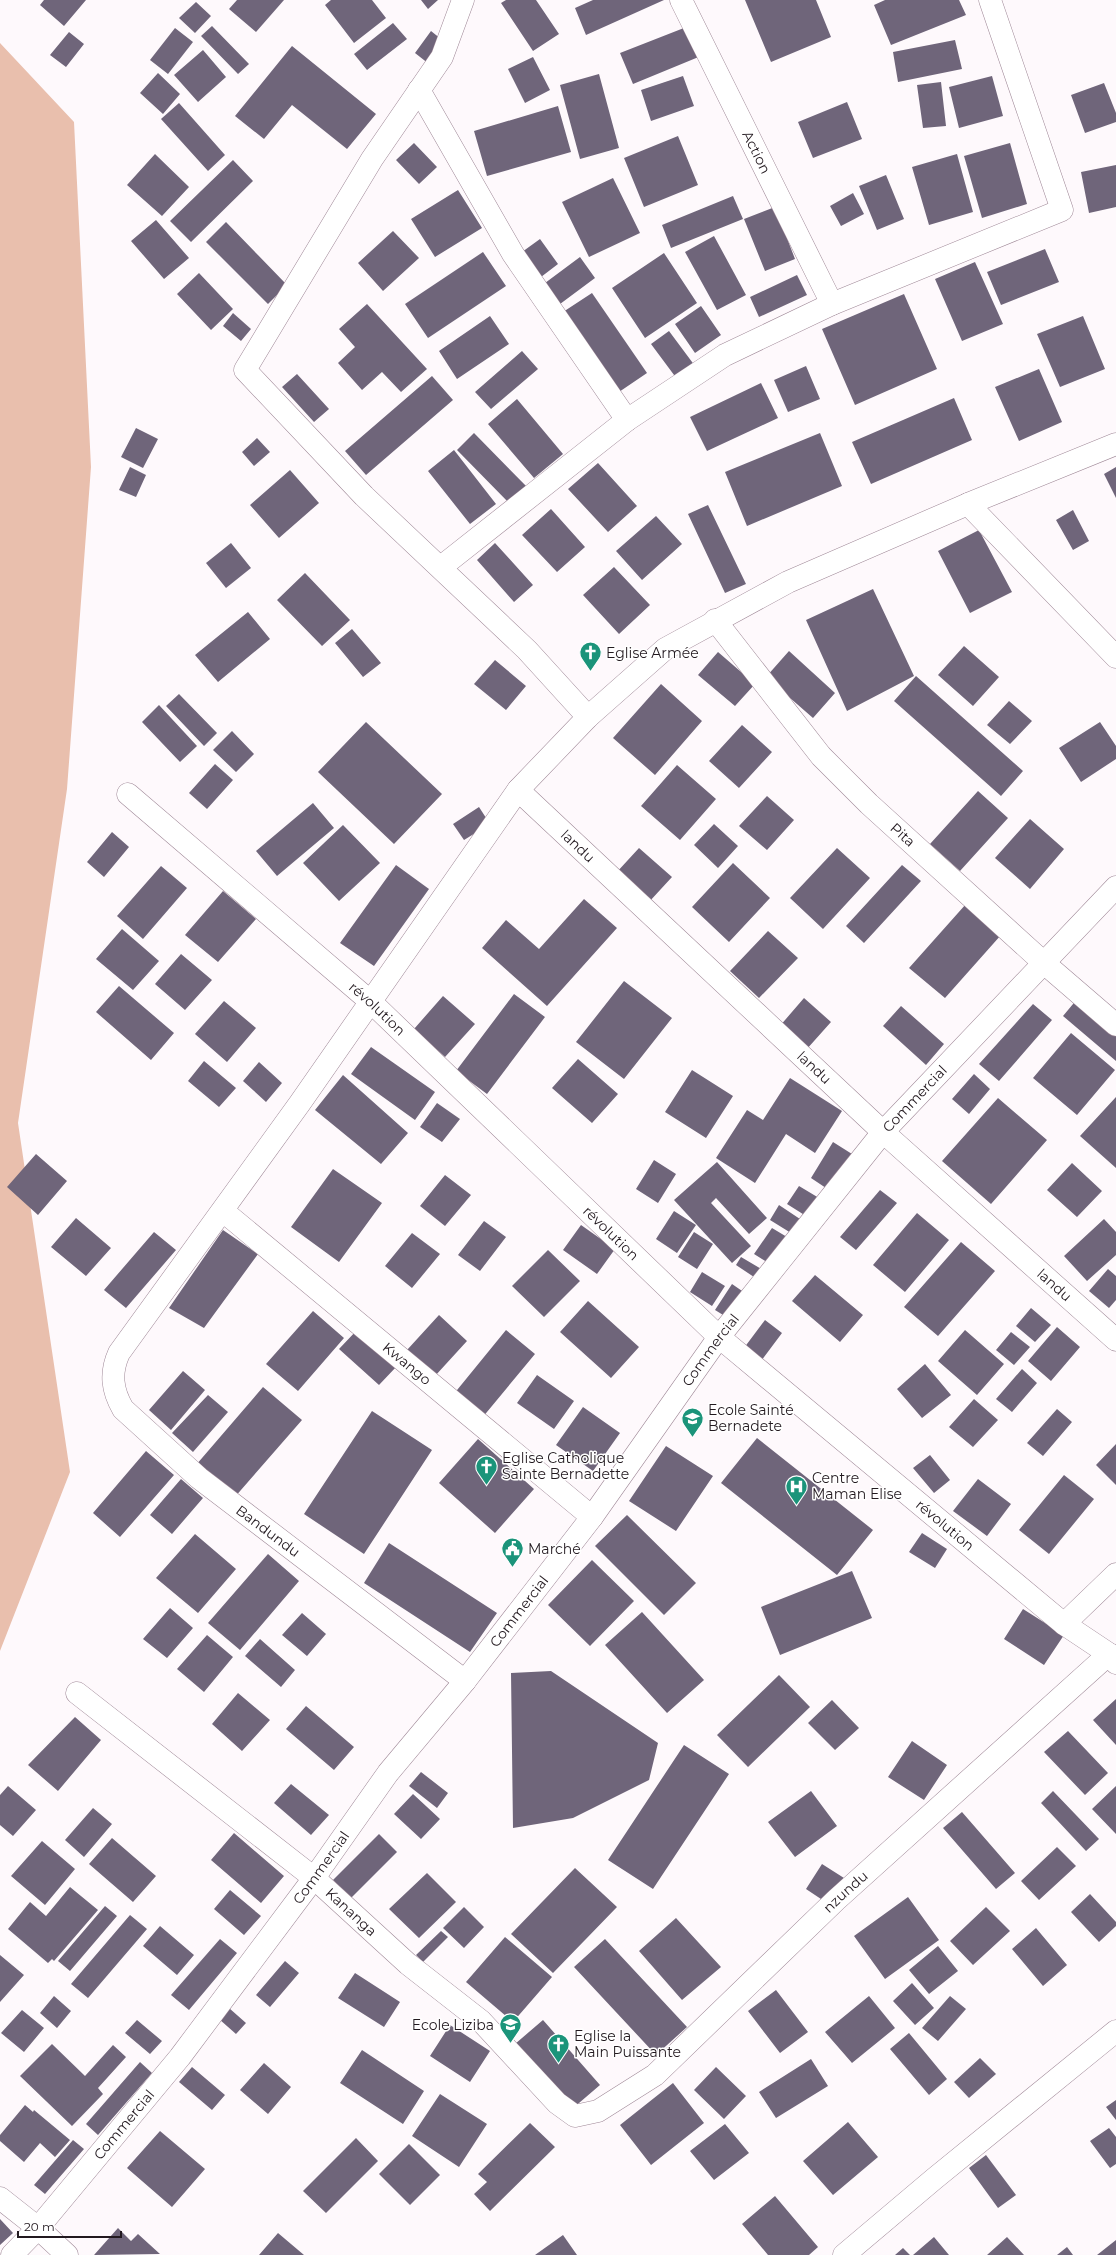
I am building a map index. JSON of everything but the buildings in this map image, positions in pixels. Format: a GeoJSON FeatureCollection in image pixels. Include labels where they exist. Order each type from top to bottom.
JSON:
{"type":"FeatureCollection","features":[{"type":"Feature","properties":{"kind":"street"},"geometry":{"type":"LineString","coordinates":[[463,0],[442,57],[372,159],[245,370],[364,496],[441,567],[527,650],[588,717]]}},
{"type":"Feature","properties":{"kind":"street","name":"Action"},"geometry":{"type":"LineString","coordinates":[[681,0],[832,304]]}},
{"type":"Feature","properties":{"kind":"street"},"geometry":{"type":"LineString","coordinates":[[441,567],[627,420],[725,355],[832,304],[1062,210],[990,0]]}},
{"type":"Feature","properties":{"kind":"street"},"geometry":{"type":"LineString","coordinates":[[419,90],[513,254],[627,420]]}},
{"type":"Feature","properties":{"kind":"street","name":"Bandundu"},"geometry":{"type":"LineString","coordinates":[[465,1681],[199,1478],[123,1409],[115,1396],[113,1384],[113,1366],[119,1353],[223,1211],[371,1002],[518,790],[588,717],[665,649],[788,582],[968,504],[1116,444]]}},
{"type":"Feature","properties":{"kind":"street"},"geometry":{"type":"LineString","coordinates":[[968,504],[1116,657]]}},
{"type":"Feature","properties":{"kind":"street","name":"Pita"},"geometry":{"type":"LineString","coordinates":[[716,620],[822,756],[869,804],[1044,963],[1116,1025]]}},
{"type":"Feature","properties":{"kind":"street","name":"landu"},"geometry":{"type":"LineString","coordinates":[[518,790],[883,1132],[1116,1340]]}},
{"type":"Feature","properties":{"kind":"street","name":"révolution"},"geometry":{"type":"LineString","coordinates":[[128,794],[371,1002],[719,1337],[1064,1624],[1113,1659]]}},
{"type":"Feature","properties":{"kind":"street","name":"Commercial"},"geometry":{"type":"LineString","coordinates":[[12,2255],[38,2228],[180,2057],[314,1878],[388,1773],[465,1681],[592,1517],[719,1337],[883,1132],[1116,887]]}},
{"type":"Feature","properties":{"kind":"street","name":"Kwango"},"geometry":{"type":"LineString","coordinates":[[223,1211],[592,1517]]}},
{"type":"Feature","properties":{"kind":"street"},"geometry":{"type":"LineString","coordinates":[[1064,1624],[1116,1574]]}},
{"type":"Feature","properties":{"kind":"street","name":"nzundu"},"geometry":{"type":"LineString","coordinates":[[575,2116],[598,2111],[654,2075],[836,1900],[1113,1659]]}},
{"type":"Feature","properties":{"kind":"street","name":"Kananga"},"geometry":{"type":"LineString","coordinates":[[77,1693],[314,1878],[408,1964],[481,2021],[557,2103],[575,2116]]}},
{"type":"Feature","properties":{"kind":"street"},"geometry":{"type":"LineString","coordinates":[[844,2255],[934,2179],[1116,2031]]}},
{"type":"Feature","properties":{"kind":"street"},"geometry":{"type":"LineString","coordinates":[[0,2198],[38,2228],[67,2255]]}},
{"type":"Feature","properties":{"kind":"shaded area"},"geometry":{"type":"Polygon","coordinates":[[[0,43],[74,122],[91,467],[67,789],[18,1123],[70,1472],[0,1651],[0,43]]]}},
{"type":"Feature","properties":{"kind":"place","name":"Eglise Armée"},"geometry":{"type":"Point","coordinates":[590,672]}},
{"type":"Feature","properties":{"kind":"place","name":"Ecole Sainté Bernadete"},"geometry":{"type":"Point","coordinates":[692,1438]}},
{"type":"Feature","properties":{"kind":"place","name":"Eglise Catholique Sainte Bernadette"},"geometry":{"type":"Point","coordinates":[486,1486]}},
{"type":"Feature","properties":{"kind":"place","name":"Centre Maman Elise"},"geometry":{"type":"Point","coordinates":[797,1506]}},
{"type":"Feature","properties":{"kind":"place","name":"Marché"},"geometry":{"type":"Point","coordinates":[513,1568]}},
{"type":"Feature","properties":{"kind":"place","name":"Ecole Liziba"},"geometry":{"type":"Point","coordinates":[510,2044]}},
{"type":"Feature","properties":{"kind":"place","name":"Eglise la Main Puissante"},"geometry":{"type":"Point","coordinates":[558,2064]}}]}
